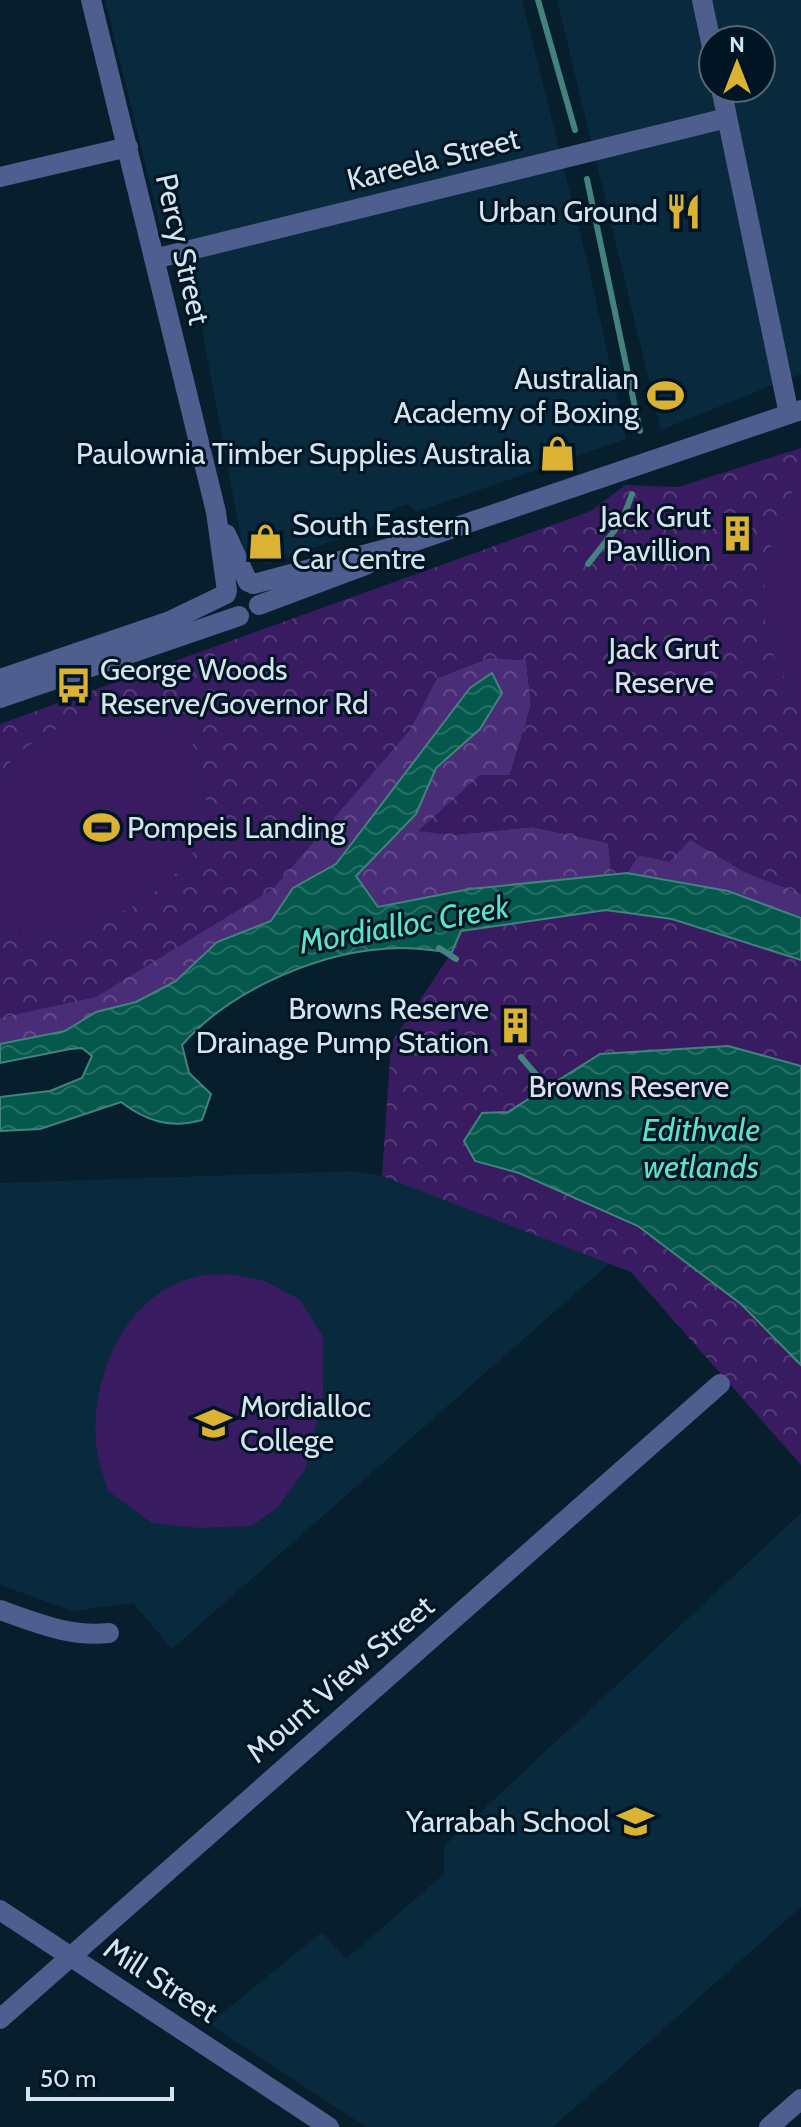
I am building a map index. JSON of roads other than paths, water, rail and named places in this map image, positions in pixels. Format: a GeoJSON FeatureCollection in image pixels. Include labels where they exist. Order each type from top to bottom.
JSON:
{"type":"FeatureCollection","features":[{"type":"Feature","properties":{"kind":"street","name":"Percy Street"},"geometry":{"type":"LineString","coordinates":[[91,0],[216,512],[226,593]]}},
{"type":"Feature","properties":{"kind":"street"},"geometry":{"type":"LineString","coordinates":[[702,0],[707,24]]}},
{"type":"Feature","properties":{"kind":"street"},"geometry":{"type":"LineString","coordinates":[[0,679],[170,621],[226,593],[238,582],[251,583],[409,543],[795,412],[724,104]]}},
{"type":"Feature","properties":{"kind":"street","name":"Kareela Street"},"geometry":{"type":"LineString","coordinates":[[154,259],[727,118]]}},
{"type":"Feature","properties":{"kind":"street"},"geometry":{"type":"LineString","coordinates":[[0,177],[128,147]]}},
{"type":"Feature","properties":{"kind":"street","name":"Percy Street"},"geometry":{"type":"LineString","coordinates":[[216,512],[251,583]]}},
{"type":"Feature","properties":{"kind":"street"},"geometry":{"type":"LineString","coordinates":[[259,605],[334,579],[409,543]]}},
{"type":"Feature","properties":{"kind":"street"},"geometry":{"type":"LineString","coordinates":[[0,698],[253,613],[259,605],[260,594],[251,583]]}},
{"type":"Feature","properties":{"kind":"street"},"geometry":{"type":"LineString","coordinates":[[226,593],[229,610],[239,616]]}},
{"type":"Feature","properties":{"kind":"street","name":"Mount View Street"},"geometry":{"type":"LineString","coordinates":[[0,2019],[720,1384]]}},
{"type":"Feature","properties":{"kind":"street"},"geometry":{"type":"LineString","coordinates":[[0,1610],[82,1636],[109,1633]]}},
{"type":"Feature","properties":{"kind":"street","name":"Mill Street"},"geometry":{"type":"LineString","coordinates":[[0,1910],[329,2127]]}},
{"type":"Feature","properties":{"kind":"street"},"geometry":{"type":"LineString","coordinates":[[769,2127],[801,2099]]}},
{"type":"Feature","properties":{"kind":"water","name":"Mordialloc Creek"},"geometry":{"type":"Polygon","coordinates":[[[492,673],[502,693],[480,729],[436,768],[416,814],[356,876],[378,907],[470,889],[627,873],[728,891],[801,918],[801,960],[672,919],[606,910],[461,931],[452,952],[403,948],[343,955],[282,975],[254,989],[203,1024],[182,1045],[189,1073],[211,1094],[202,1120],[179,1124],[159,1122],[121,1102],[40,1129],[0,1131],[0,1097],[50,1091],[82,1078],[92,1056],[82,1048],[0,1063],[0,1044],[65,1031],[96,1012],[136,1002],[176,981],[217,942],[271,921],[293,888],[336,864],[470,688],[492,673]]]}},
{"type":"Feature","properties":{"kind":"water","name":"Edithvale wetlands"},"geometry":{"type":"Polygon","coordinates":[[[728,1046],[801,1066],[801,1365],[741,1304],[638,1226],[519,1173],[475,1161],[464,1141],[482,1113],[508,1112],[600,1054],[728,1046]]]}},
{"type":"Feature","properties":{"kind":"waterway"},"geometry":{"type":"LineString","coordinates":[[538,0],[575,130]]}},
{"type":"Feature","properties":{"kind":"waterway"},"geometry":{"type":"LineString","coordinates":[[587,179],[640,431]]}},
{"type":"Feature","properties":{"kind":"waterway"},"geometry":{"type":"LineString","coordinates":[[588,564],[622,521],[632,494]]}},
{"type":"Feature","properties":{"kind":"waterway","name":"Mordialloc Creek"},"geometry":{"type":"LineString","coordinates":[[439,948],[456,959]]}},
{"type":"Feature","properties":{"kind":"waterway"},"geometry":{"type":"LineString","coordinates":[[521,1057],[551,1092]]}},
{"type":"Feature","properties":{"kind":"place","name":"Urban Ground"},"geometry":{"type":"Point","coordinates":[684,211]}},
{"type":"Feature","properties":{"kind":"place","name":"Australian Academy of Boxing"},"geometry":{"type":"Point","coordinates":[665,395]}},
{"type":"Feature","properties":{"kind":"place","name":"Paulownia Timber Supplies Australia"},"geometry":{"type":"Point","coordinates":[557,453]}},
{"type":"Feature","properties":{"kind":"place","name":"Jack Grut Pavillion"},"geometry":{"type":"Point","coordinates":[737,533]}},
{"type":"Feature","properties":{"kind":"place","name":"South Eastern Car Centre"},"geometry":{"type":"Point","coordinates":[266,541]}},
{"type":"Feature","properties":{"kind":"place","name":"George Woods Reserve/Governor Rd"},"geometry":{"type":"Point","coordinates":[74,686]}},
{"type":"Feature","properties":{"kind":"place","name":"Pompeis Landing"},"geometry":{"type":"Point","coordinates":[101,827]}},
{"type":"Feature","properties":{"kind":"place","name":"Browns Reserve Drainage Pump Station"},"geometry":{"type":"Point","coordinates":[515,1025]}},
{"type":"Feature","properties":{"kind":"place","name":"Mordialloc College"},"geometry":{"type":"Point","coordinates":[214,1423]}},
{"type":"Feature","properties":{"kind":"place","name":"Yarrabah School"},"geometry":{"type":"Point","coordinates":[636,1821]}},
{"type":"Feature","properties":{"kind":"park label","name":"Jack Grut Reserve"},"geometry":{"type":"Point","coordinates":[664,665]}},
{"type":"Feature","properties":{"kind":"park label","name":"Browns Reserve"},"geometry":{"type":"Point","coordinates":[629,1086]}}]}
